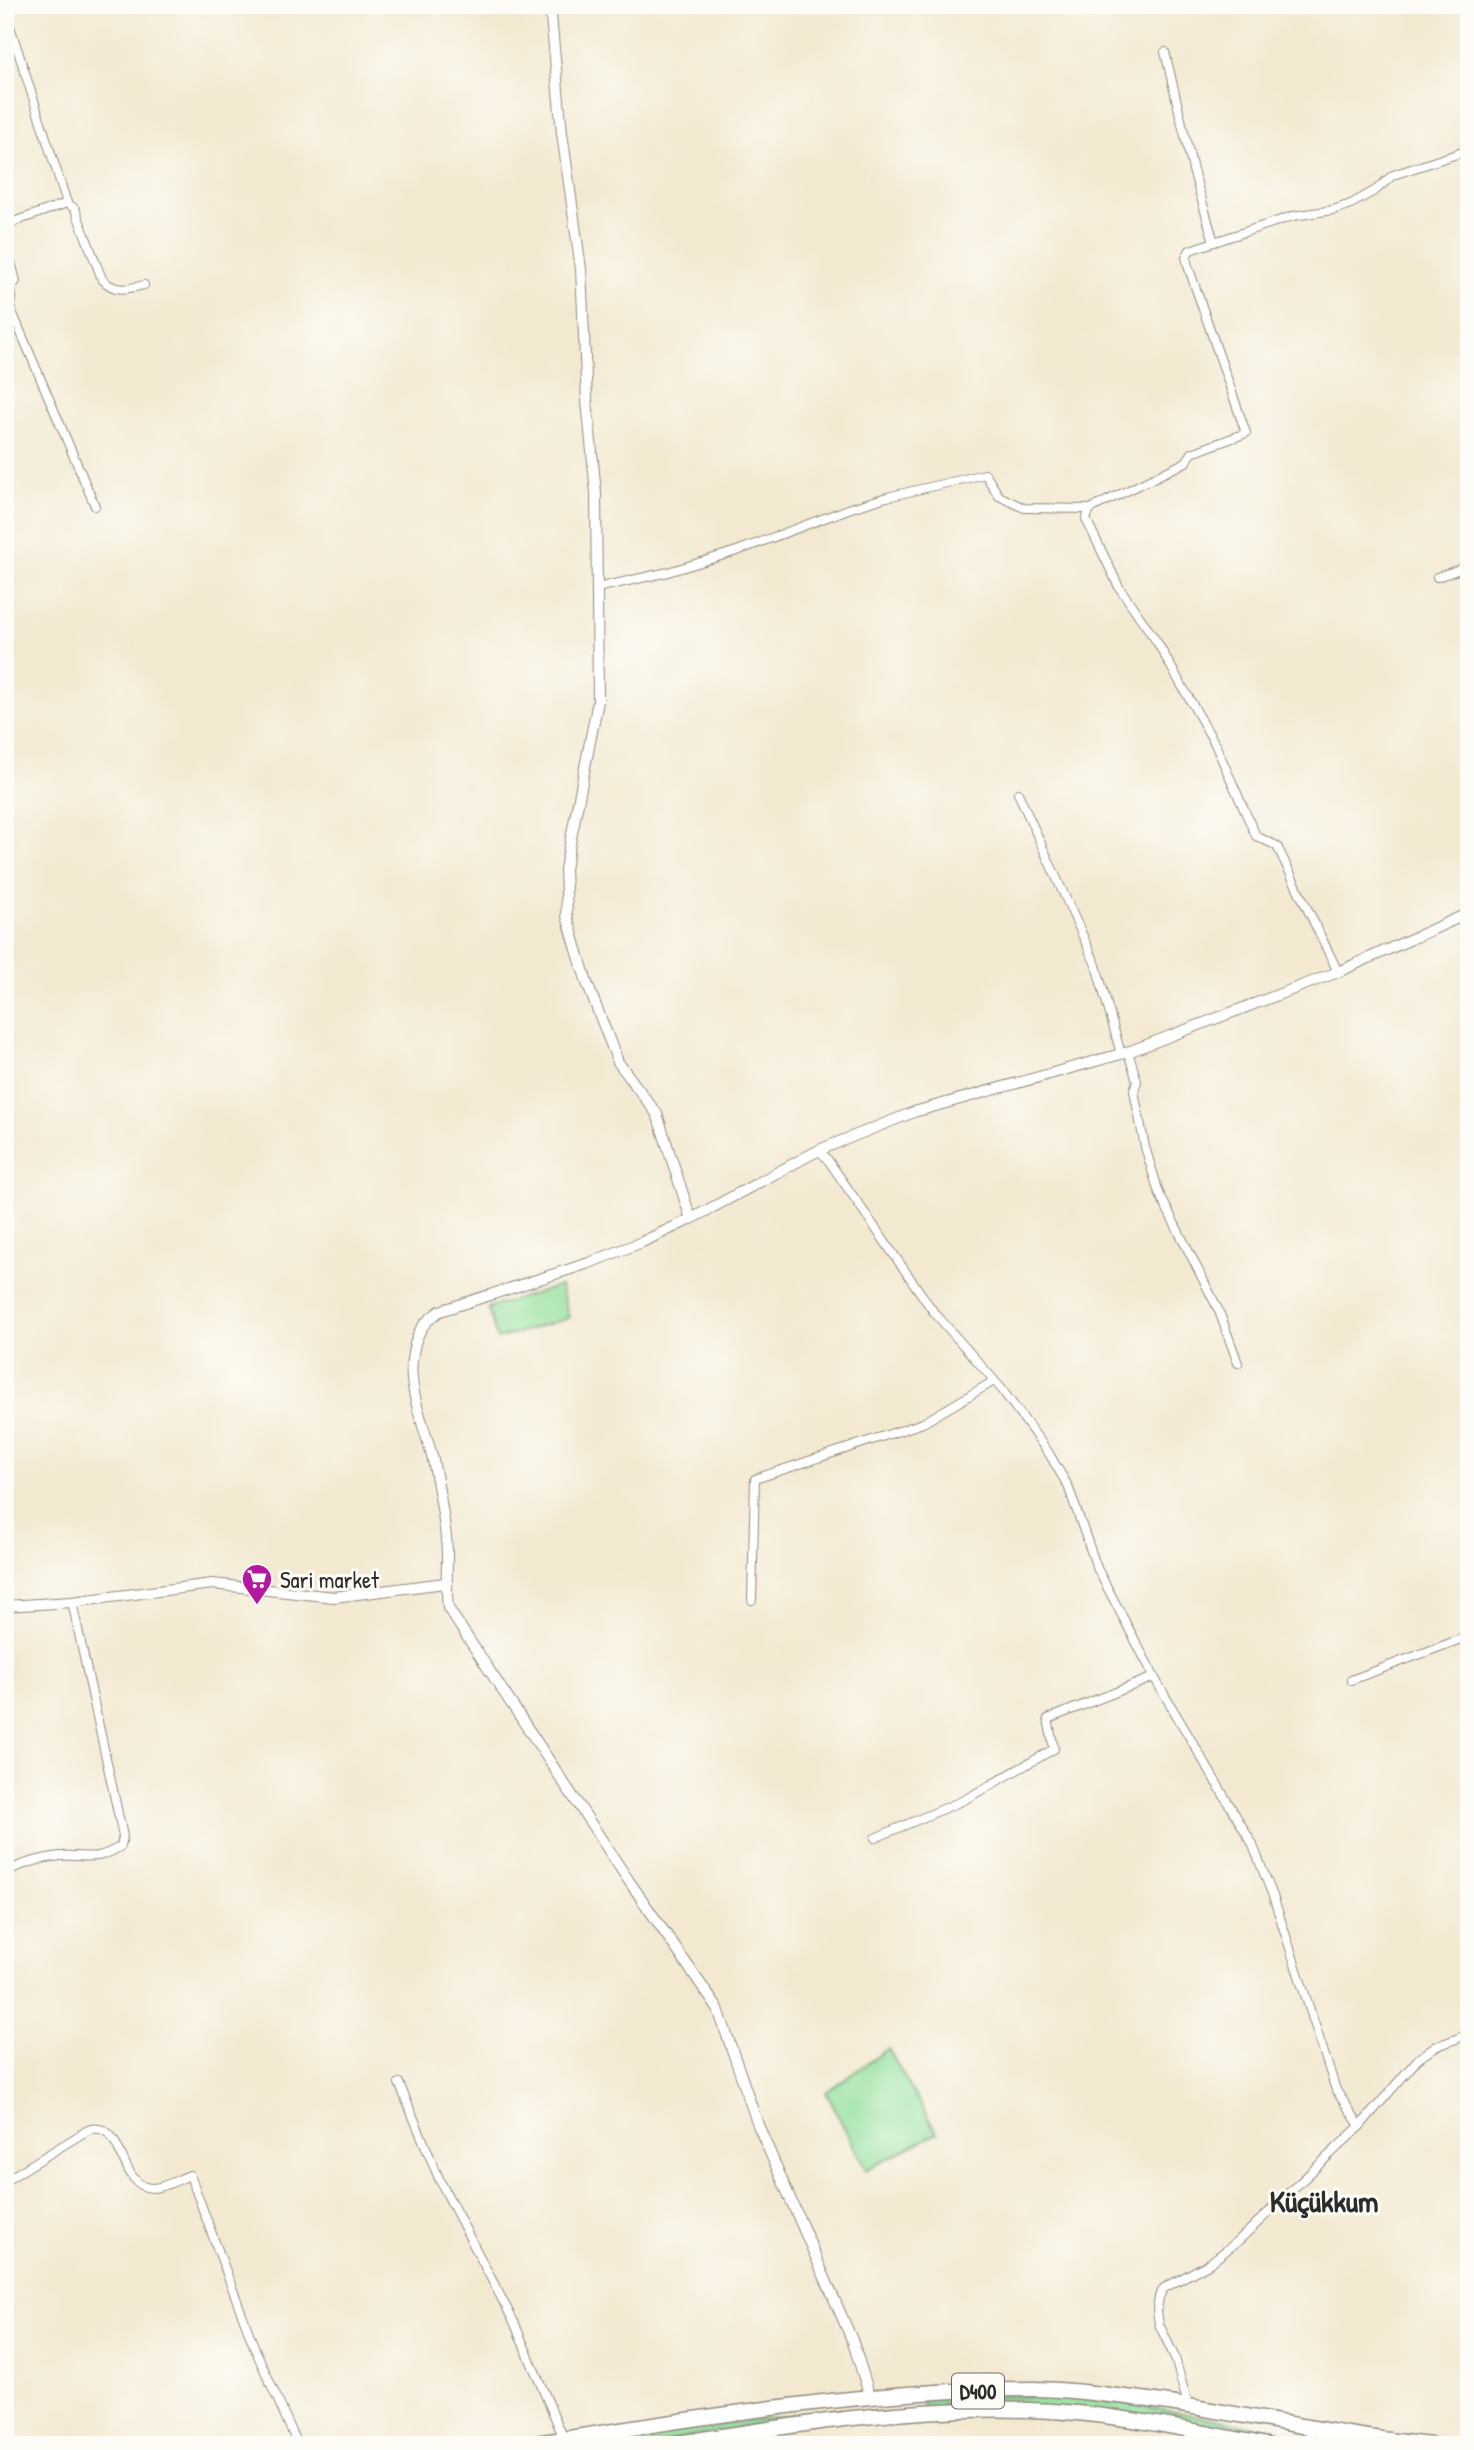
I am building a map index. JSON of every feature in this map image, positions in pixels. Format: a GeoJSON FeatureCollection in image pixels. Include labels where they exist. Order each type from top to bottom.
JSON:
{"type":"FeatureCollection","features":[{"type":"Feature","properties":{"kind":"highway","name":"D400"},"geometry":{"type":"LineString","coordinates":[[523,2445],[870,2397],[1035,2389],[1188,2405],[1371,2439],[1432,2445]]}},
{"type":"Feature","properties":{"kind":"highway"},"geometry":{"type":"LineString","coordinates":[[870,2397],[874,2414]]}},
{"type":"Feature","properties":{"kind":"highway","name":"D400"},"geometry":{"type":"LineString","coordinates":[[664,2445],[874,2414],[1029,2410],[1074,2413],[1267,2445]]}},
{"type":"Feature","properties":{"kind":"street"},"geometry":{"type":"LineString","coordinates":[[551,5],[562,133],[581,270],[587,401],[596,492],[598,701],[565,869],[567,916],[587,983],[618,1062],[657,1114],[691,1219]]}},
{"type":"Feature","properties":{"kind":"street"},"geometry":{"type":"LineString","coordinates":[[5,11],[67,203],[75,209],[102,279],[108,285],[127,289],[144,285]]}},
{"type":"Feature","properties":{"kind":"street"},"geometry":{"type":"LineString","coordinates":[[1165,52],[1193,170],[1214,242]]}},
{"type":"Feature","properties":{"kind":"street"},"geometry":{"type":"LineString","coordinates":[[597,588],[668,572],[737,551],[887,497],[985,474],[999,496],[1024,508],[1090,509],[1186,462],[1192,453],[1246,433],[1185,257],[1190,250],[1293,216],[1342,207],[1376,190],[1393,175],[1469,150]]}},
{"type":"Feature","properties":{"kind":"street"},"geometry":{"type":"LineString","coordinates":[[5,225],[67,203]]}},
{"type":"Feature","properties":{"kind":"street"},"geometry":{"type":"LineString","coordinates":[[5,241],[16,281],[12,286],[10,307],[95,506]]}},
{"type":"Feature","properties":{"kind":"street"},"geometry":{"type":"LineString","coordinates":[[1090,509],[1086,519],[1119,587],[1157,642],[1215,744],[1256,836],[1277,846],[1338,972]]}},
{"type":"Feature","properties":{"kind":"street"},"geometry":{"type":"LineString","coordinates":[[1437,577],[1469,566]]}},
{"type":"Feature","properties":{"kind":"street"},"geometry":{"type":"LineString","coordinates":[[1018,793],[1096,965],[1137,1081],[1134,1091],[1145,1147],[1159,1194],[1219,1311],[1238,1363]]}},
{"type":"Feature","properties":{"kind":"street"},"geometry":{"type":"LineString","coordinates":[[870,2397],[853,2342],[758,2126],[718,2009],[629,1881],[448,1608],[445,1583],[447,1554],[435,1468],[414,1388],[412,1362],[417,1338],[425,1321],[440,1311],[589,1263],[642,1242],[691,1219],[818,1150],[914,1112],[1125,1053],[1338,972],[1469,913]]}},
{"type":"Feature","properties":{"kind":"street"},"geometry":{"type":"LineString","coordinates":[[818,1150],[828,1160],[933,1311],[995,1381],[1048,1452],[1068,1486],[1097,1568],[1154,1677],[1252,1843],[1273,1896],[1336,2090],[1360,2126]]}},
{"type":"Feature","properties":{"kind":"street"},"geometry":{"type":"LineString","coordinates":[[751,1600],[755,1479],[923,1423],[995,1381]]}},
{"type":"Feature","properties":{"kind":"street"},"geometry":{"type":"LineString","coordinates":[[5,1606],[72,1602],[212,1584],[334,1597],[445,1583]]}},
{"type":"Feature","properties":{"kind":"street"},"geometry":{"type":"LineString","coordinates":[[5,1872],[38,1860],[62,1856],[100,1856],[121,1846],[123,1836],[72,1602]]}},
{"type":"Feature","properties":{"kind":"street"},"geometry":{"type":"LineString","coordinates":[[1351,1681],[1469,1636]]}},
{"type":"Feature","properties":{"kind":"street"},"geometry":{"type":"LineString","coordinates":[[874,1839],[964,1800],[1054,1749],[1048,1719],[1154,1677]]}},
{"type":"Feature","properties":{"kind":"street"},"geometry":{"type":"LineString","coordinates":[[1188,2405],[1175,2358],[1159,2324],[1157,2311],[1159,2297],[1164,2288],[1210,2263],[1238,2241],[1360,2126],[1418,2059],[1435,2048],[1469,2034]]}},
{"type":"Feature","properties":{"kind":"street"},"geometry":{"type":"LineString","coordinates":[[399,2083],[440,2180],[514,2322],[564,2439]]}},
{"type":"Feature","properties":{"kind":"street"},"geometry":{"type":"LineString","coordinates":[[5,2181],[88,2130],[100,2128],[108,2132],[134,2180],[144,2187],[155,2188],[190,2175],[255,2349],[298,2445]]}},
{"type":"Feature","properties":{"kind":"green space"},"geometry":{"type":"Polygon","coordinates":[[[560,1286],[569,1318],[497,1339],[488,1308],[560,1286]]]}},
{"type":"Feature","properties":{"kind":"green space"},"geometry":{"type":"Polygon","coordinates":[[[888,2049],[937,2133],[866,2170],[826,2092],[888,2049]]]}},
{"type":"Feature","properties":{"kind":"green space"},"geometry":{"type":"Polygon","coordinates":[[[1005,2396],[1067,2397],[1136,2405],[1357,2445],[1304,2445],[1180,2422],[922,2406],[921,2400],[1005,2396]]]}},
{"type":"Feature","properties":{"kind":"green space"},"geometry":{"type":"Polygon","coordinates":[[[817,2411],[819,2415],[641,2445],[585,2445],[817,2411]]]}},
{"type":"Feature","properties":{"kind":"place","name":"Sari market"},"geometry":{"type":"Point","coordinates":[257,1606]}},
{"type":"Feature","properties":{"kind":"district","name":"Küçükkum"},"geometry":{"type":"Point","coordinates":[1324,2201]}}]}
